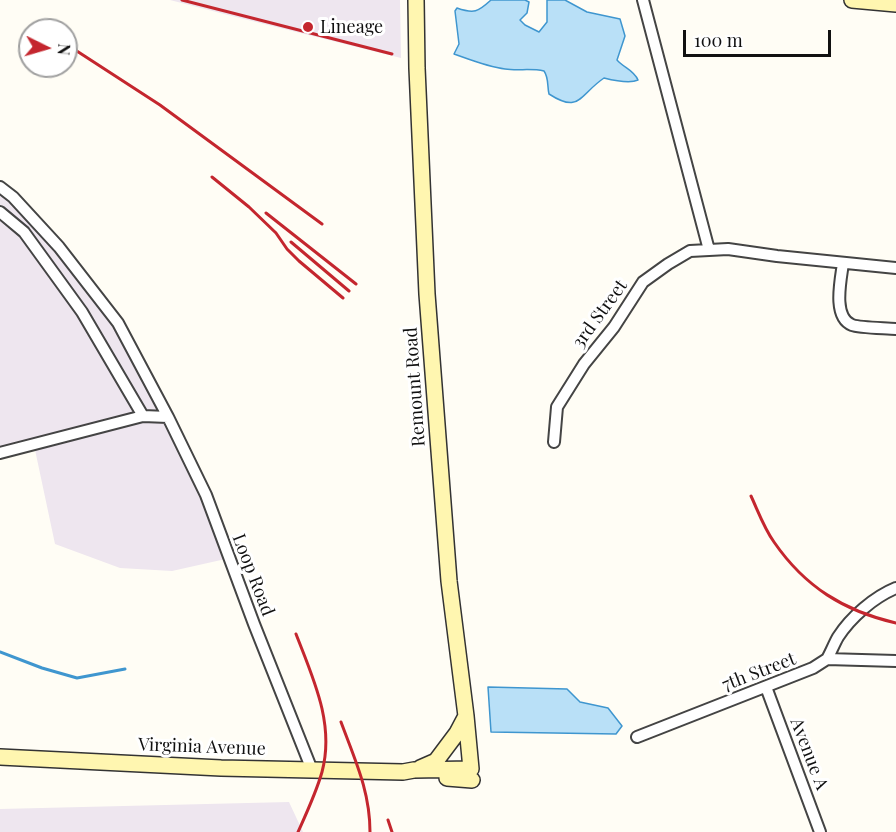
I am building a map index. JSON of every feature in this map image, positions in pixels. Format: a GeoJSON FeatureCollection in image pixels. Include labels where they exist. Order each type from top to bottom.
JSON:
{"type":"FeatureCollection","features":[{"type":"Feature","properties":{"kind":"main road","name":"Remount Road"},"geometry":{"type":"LineString","coordinates":[[416,0],[417,79],[427,294],[449,581],[471,774]]}},
{"type":"Feature","properties":{"kind":"main road"},"geometry":{"type":"LineString","coordinates":[[852,0],[896,4]]}},
{"type":"Feature","properties":{"kind":"main road"},"geometry":{"type":"LineString","coordinates":[[409,771],[436,761],[453,740],[466,716]]}},
{"type":"Feature","properties":{"kind":"main road","name":"Virginia Avenue"},"geometry":{"type":"LineString","coordinates":[[0,757],[221,768],[471,774]]}},
{"type":"Feature","properties":{"kind":"street"},"geometry":{"type":"LineString","coordinates":[[643,0],[709,250]]}},
{"type":"Feature","properties":{"kind":"street","name":"Loop Road"},"geometry":{"type":"LineString","coordinates":[[0,187],[13,197],[59,247],[118,323],[206,495],[312,770]]}},
{"type":"Feature","properties":{"kind":"street"},"geometry":{"type":"LineString","coordinates":[[0,212],[24,232],[82,312],[143,416]]}},
{"type":"Feature","properties":{"kind":"street","name":"3rd Street"},"geometry":{"type":"LineString","coordinates":[[554,442],[557,407],[584,364],[614,327],[643,282],[690,251],[728,249],[896,268]]}},
{"type":"Feature","properties":{"kind":"street"},"geometry":{"type":"LineString","coordinates":[[843,263],[838,298],[843,317],[852,325],[896,329]]}},
{"type":"Feature","properties":{"kind":"street"},"geometry":{"type":"LineString","coordinates":[[0,453],[143,416],[168,417]]}},
{"type":"Feature","properties":{"kind":"street"},"geometry":{"type":"LineString","coordinates":[[827,659],[839,636],[859,612],[886,592],[896,588]]}},
{"type":"Feature","properties":{"kind":"street","name":"7th Street"},"geometry":{"type":"LineString","coordinates":[[637,737],[813,668],[827,659],[896,662]]}},
{"type":"Feature","properties":{"kind":"street","name":"Avenue A"},"geometry":{"type":"LineString","coordinates":[[766,687],[820,832]]}},
{"type":"Feature","properties":{"kind":"shaded area"},"geometry":{"type":"Polygon","coordinates":[[[170,0],[400,0],[401,58],[228,15],[170,0]]]}},
{"type":"Feature","properties":{"kind":"shaded area"},"geometry":{"type":"Polygon","coordinates":[[[0,196],[13,197],[118,323],[168,417],[230,558],[172,571],[120,568],[55,544],[34,445],[0,453],[0,196]]]}},
{"type":"Feature","properties":{"kind":"shaded area"},"geometry":{"type":"Polygon","coordinates":[[[289,802],[303,832],[0,832],[0,809],[289,802]]]}},
{"type":"Feature","properties":{"kind":"water"},"geometry":{"type":"Polygon","coordinates":[[[491,0],[529,2],[527,13],[520,20],[539,32],[547,22],[547,0],[565,0],[587,12],[620,19],[625,36],[617,60],[638,80],[626,82],[604,78],[579,100],[567,102],[549,94],[544,71],[499,68],[454,54],[459,44],[455,11],[457,8],[476,11],[491,0]]]}},
{"type":"Feature","properties":{"kind":"water"},"geometry":{"type":"Polygon","coordinates":[[[488,687],[567,689],[580,702],[608,708],[622,726],[616,734],[491,732],[488,687]]]}},
{"type":"Feature","properties":{"kind":"waterway"},"geometry":{"type":"LineString","coordinates":[[0,652],[77,678],[125,669]]}},
{"type":"Feature","properties":{"kind":"railway"},"geometry":{"type":"LineString","coordinates":[[182,0],[392,54]]}},
{"type":"Feature","properties":{"kind":"railway"},"geometry":{"type":"LineString","coordinates":[[78,52],[160,105],[322,224]]}},
{"type":"Feature","properties":{"kind":"railway"},"geometry":{"type":"LineString","coordinates":[[212,177],[249,207],[276,233],[299,261],[343,298]]}},
{"type":"Feature","properties":{"kind":"railway"},"geometry":{"type":"LineString","coordinates":[[266,213],[356,284]]}},
{"type":"Feature","properties":{"kind":"railway"},"geometry":{"type":"LineString","coordinates":[[291,242],[349,291]]}},
{"type":"Feature","properties":{"kind":"railway"},"geometry":{"type":"LineString","coordinates":[[751,496],[774,542],[799,572],[827,595],[843,604],[859,612],[896,623]]}},
{"type":"Feature","properties":{"kind":"railway"},"geometry":{"type":"LineString","coordinates":[[296,634],[315,684],[326,736],[322,772],[298,832]]}},
{"type":"Feature","properties":{"kind":"railway"},"geometry":{"type":"LineString","coordinates":[[341,722],[365,789],[370,832]]}},
{"type":"Feature","properties":{"kind":"railway"},"geometry":{"type":"LineString","coordinates":[[388,820],[392,832]]}},
{"type":"Feature","properties":{"kind":"place","name":"Lineage"},"geometry":{"type":"Point","coordinates":[308,27]}}]}
